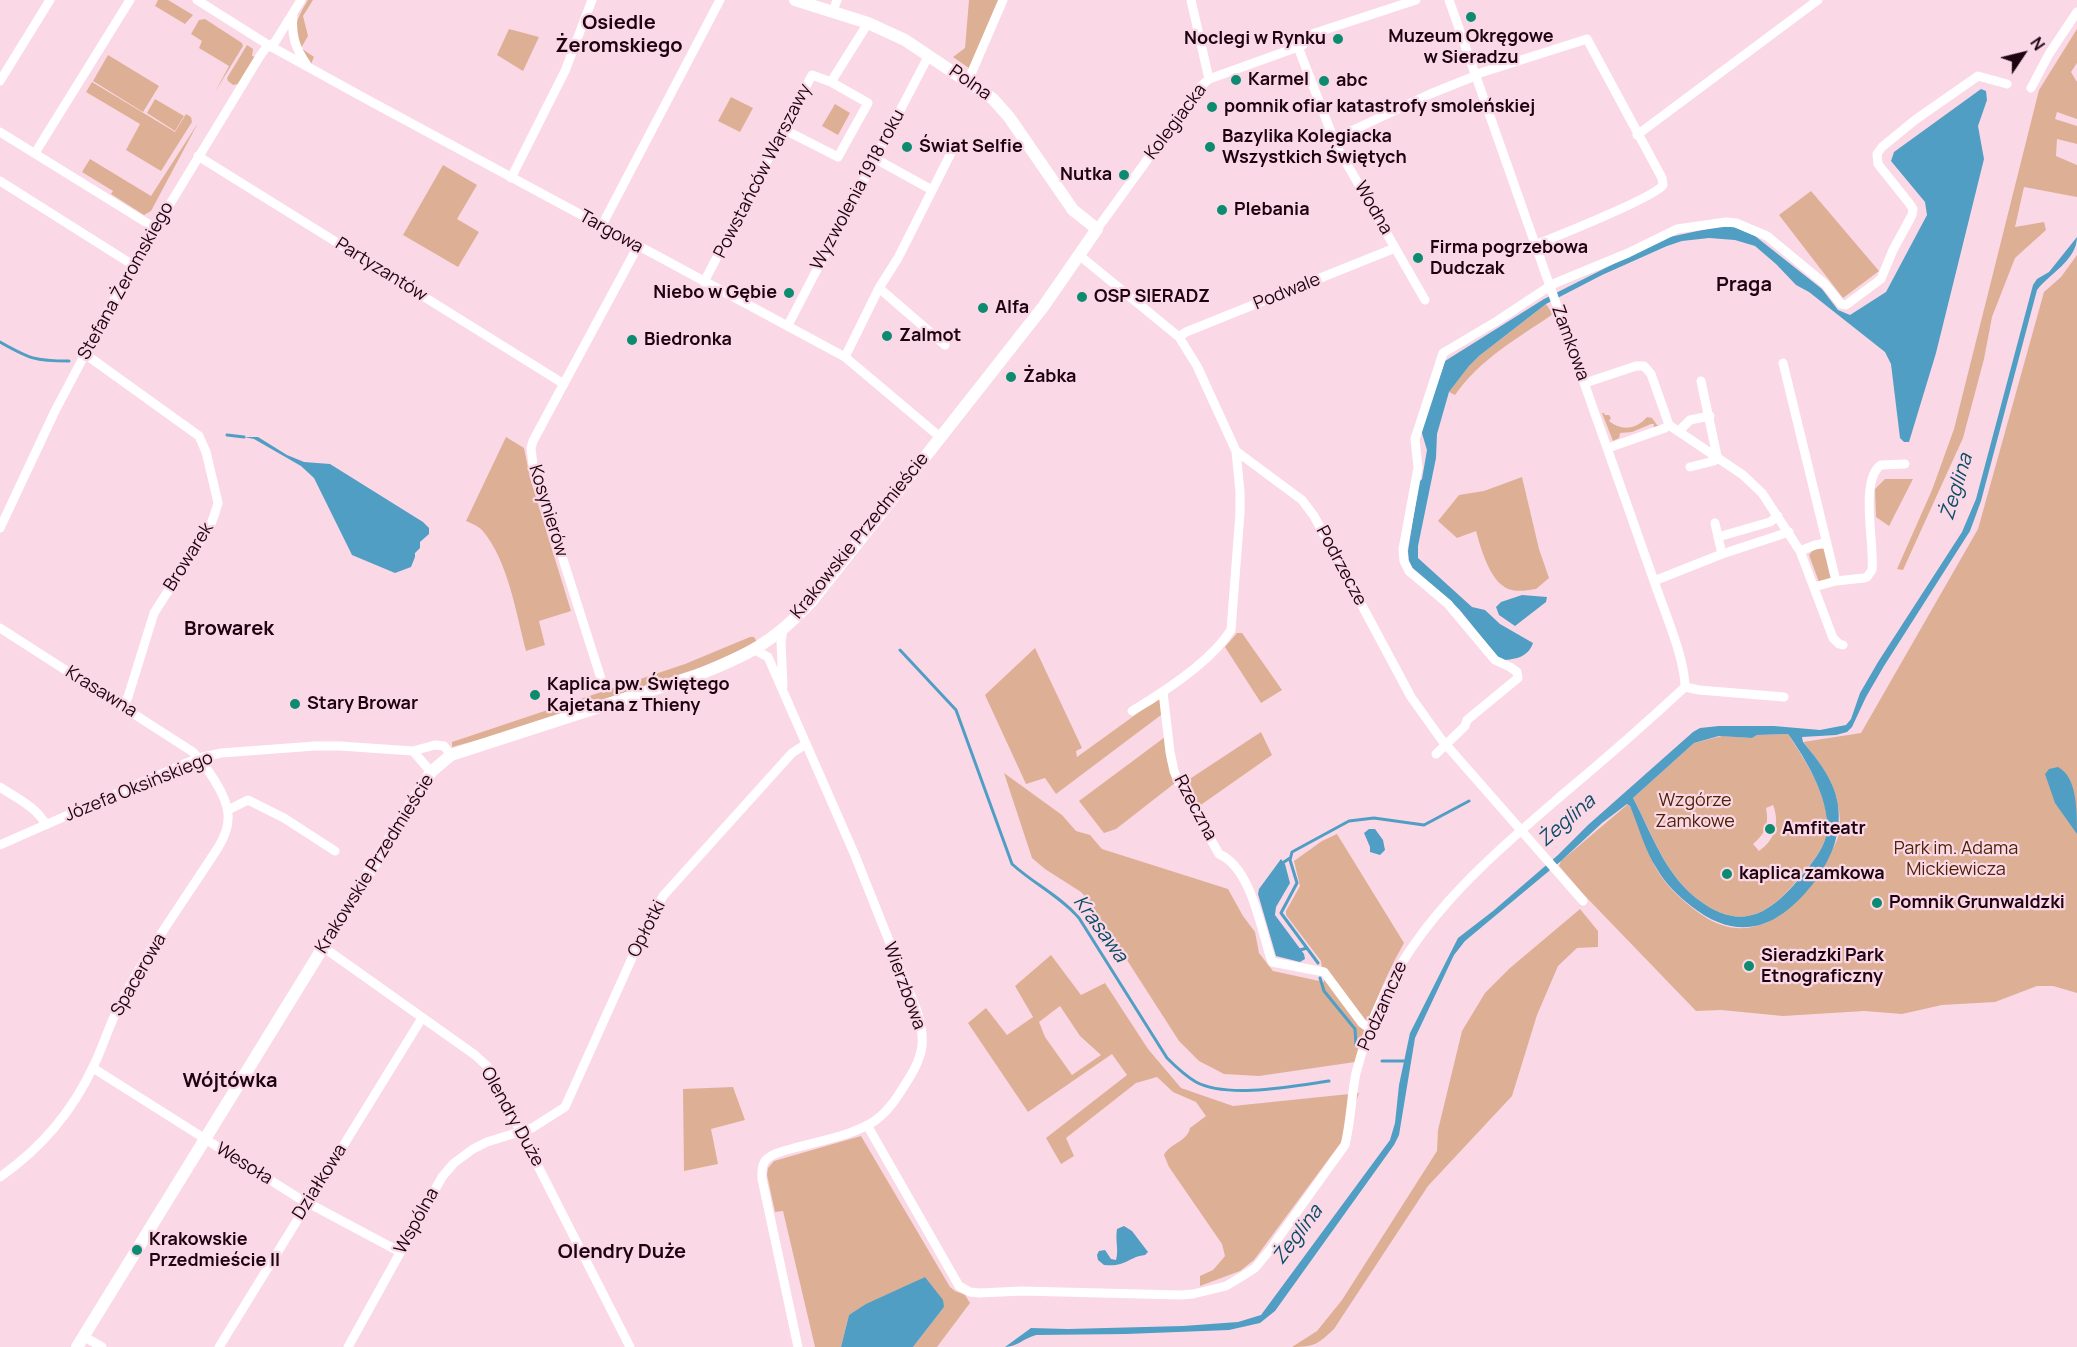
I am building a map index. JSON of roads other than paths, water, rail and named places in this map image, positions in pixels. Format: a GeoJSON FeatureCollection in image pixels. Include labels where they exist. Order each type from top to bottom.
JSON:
{"type":"FeatureCollection","features":[{"type":"Feature","properties":{"kind":"street"},"geometry":{"type":"LineString","coordinates":[[0,81],[50,0]]}},
{"type":"Feature","properties":{"kind":"street"},"geometry":{"type":"LineString","coordinates":[[35,153],[130,0]]}},
{"type":"Feature","properties":{"kind":"street","name":"Targowa"},"geometry":{"type":"LineString","coordinates":[[197,0],[308,67],[845,357],[940,437]]}},
{"type":"Feature","properties":{"kind":"street","name":"Stefana Żeromskiego"},"geometry":{"type":"LineString","coordinates":[[0,528],[55,411],[133,264],[265,49],[275,42],[301,0]]}},
{"type":"Feature","properties":{"kind":"street"},"geometry":{"type":"LineString","coordinates":[[511,178],[565,71],[592,0]]}},
{"type":"Feature","properties":{"kind":"street"},"geometry":{"type":"LineString","coordinates":[[601,227],[720,0]]}},
{"type":"Feature","properties":{"kind":"street","name":"Polna"},"geometry":{"type":"LineString","coordinates":[[795,0],[835,5],[905,40],[1000,105],[1073,210],[1097,229]]}},
{"type":"Feature","properties":{"kind":"street"},"geometry":{"type":"LineString","coordinates":[[968,81],[1004,0]]}},
{"type":"Feature","properties":{"kind":"street"},"geometry":{"type":"LineString","coordinates":[[1191,0],[1209,79]]}},
{"type":"Feature","properties":{"kind":"street","name":"Kolegiacka"},"geometry":{"type":"LineString","coordinates":[[1097,229],[1200,87],[1209,79],[1298,47],[1312,33],[1416,0]]}},
{"type":"Feature","properties":{"kind":"street","name":"Zamkowa"},"geometry":{"type":"LineString","coordinates":[[1449,0],[1654,581],[1681,661],[1685,687]]}},
{"type":"Feature","properties":{"kind":"street"},"geometry":{"type":"LineString","coordinates":[[1637,135],[1818,0]]}},
{"type":"Feature","properties":{"kind":"street"},"geometry":{"type":"LineString","coordinates":[[2031,88],[2049,54],[2077,12]]}},
{"type":"Feature","properties":{"kind":"street"},"geometry":{"type":"LineString","coordinates":[[293,13],[294,44],[308,67]]}},
{"type":"Feature","properties":{"kind":"street","name":"Powstańców Warszawy"},"geometry":{"type":"LineString","coordinates":[[704,282],[812,75],[831,82],[868,23]]}},
{"type":"Feature","properties":{"kind":"street"},"geometry":{"type":"LineString","coordinates":[[1334,139],[1480,73],[1587,39],[1662,178],[1663,185],[1659,190],[1625,207],[1535,244]]}},
{"type":"Feature","properties":{"kind":"street","name":"Wodna"},"geometry":{"type":"LineString","coordinates":[[1298,47],[1334,139],[1425,300]]}},
{"type":"Feature","properties":{"kind":"street","name":"Wyzwolenia 1918 roku"},"geometry":{"type":"LineString","coordinates":[[788,325],[929,55]]}},
{"type":"Feature","properties":{"kind":"street"},"geometry":{"type":"LineString","coordinates":[[1436,754],[1465,726],[1467,720],[1518,678],[1517,672],[1495,660],[1448,604],[1417,579],[1404,561],[1403,549],[1418,468],[1415,439],[1443,353],[1550,287],[1677,229],[1726,222],[1736,223],[1767,236],[1825,284],[1841,304],[1846,305],[1881,279],[1893,250],[1912,215],[1909,203],[1878,164],[1877,154],[1882,147],[1915,120],[1978,76],[2007,84]]}},
{"type":"Feature","properties":{"kind":"street"},"geometry":{"type":"LineString","coordinates":[[783,129],[838,157],[868,103],[831,82]]}},
{"type":"Feature","properties":{"kind":"street"},"geometry":{"type":"LineString","coordinates":[[0,132],[155,228]]}},
{"type":"Feature","properties":{"kind":"street"},"geometry":{"type":"LineString","coordinates":[[845,357],[952,152]]}},
{"type":"Feature","properties":{"kind":"street","name":"Partyzantów"},"geometry":{"type":"LineString","coordinates":[[198,156],[564,384]]}},
{"type":"Feature","properties":{"kind":"street"},"geometry":{"type":"LineString","coordinates":[[874,158],[932,190]]}},
{"type":"Feature","properties":{"kind":"street"},"geometry":{"type":"LineString","coordinates":[[0,180],[133,264]]}},
{"type":"Feature","properties":{"kind":"street","name":"Krakowskie Przedmieście"},"geometry":{"type":"LineString","coordinates":[[81,1343],[431,772],[447,751],[695,676],[755,650],[783,630],[811,602],[1043,307],[1097,229]]}},
{"type":"Feature","properties":{"kind":"street","name":"Kosynierów"},"geometry":{"type":"LineString","coordinates":[[604,688],[531,456],[533,441],[638,246]]}},
{"type":"Feature","properties":{"kind":"street","name":"Podwale"},"geometry":{"type":"LineString","coordinates":[[1179,337],[1186,332],[1395,248]]}},
{"type":"Feature","properties":{"kind":"street","name":"Podrzecze"},"geometry":{"type":"LineString","coordinates":[[1079,255],[1179,337],[1207,386],[1236,451],[1302,500],[1314,516],[1411,697],[1425,718],[1583,901]]}},
{"type":"Feature","properties":{"kind":"street"},"geometry":{"type":"LineString","coordinates":[[879,288],[945,345]]}},
{"type":"Feature","properties":{"kind":"street","name":"Browarek"},"geometry":{"type":"LineString","coordinates":[[85,354],[199,436],[206,452],[218,503],[212,524],[154,613],[128,697],[123,705]]}},
{"type":"Feature","properties":{"kind":"street"},"geometry":{"type":"LineString","coordinates":[[1783,363],[1836,581]]}},
{"type":"Feature","properties":{"kind":"street"},"geometry":{"type":"LineString","coordinates":[[1585,383],[1636,366],[1644,366],[1651,374],[1669,424],[1754,484],[1778,516],[1800,551],[1833,638],[1843,645]]}},
{"type":"Feature","properties":{"kind":"street"},"geometry":{"type":"LineString","coordinates":[[1689,467],[1714,461],[1717,456],[1701,381]]}},
{"type":"Feature","properties":{"kind":"street"},"geometry":{"type":"LineString","coordinates":[[1680,430],[1690,420],[1710,417]]}},
{"type":"Feature","properties":{"kind":"street"},"geometry":{"type":"LineString","coordinates":[[1608,448],[1665,428],[1669,424]]}},
{"type":"Feature","properties":{"kind":"street"},"geometry":{"type":"LineString","coordinates":[[1132,711],[1163,692],[1209,654],[1231,630],[1240,504],[1236,451]]}},
{"type":"Feature","properties":{"kind":"street"},"geometry":{"type":"LineString","coordinates":[[1814,587],[1836,581],[1867,577],[1872,570],[1869,494],[1875,471],[1881,465],[1905,464]]}},
{"type":"Feature","properties":{"kind":"street"},"geometry":{"type":"LineString","coordinates":[[1718,537],[1770,522],[1778,516]]}},
{"type":"Feature","properties":{"kind":"street"},"geometry":{"type":"LineString","coordinates":[[1715,523],[1722,555]]}},
{"type":"Feature","properties":{"kind":"street"},"geometry":{"type":"LineString","coordinates":[[1654,581],[1789,532]]}},
{"type":"Feature","properties":{"kind":"street"},"geometry":{"type":"LineString","coordinates":[[1800,551],[1826,543]]}},
{"type":"Feature","properties":{"kind":"street","name":"Krasawna"},"geometry":{"type":"LineString","coordinates":[[0,628],[185,745],[199,758]]}},
{"type":"Feature","properties":{"kind":"street","name":"Wierzbowa"},"geometry":{"type":"LineString","coordinates":[[783,630],[781,642],[783,692]]}},
{"type":"Feature","properties":{"kind":"street","name":"Wierzbowa"},"geometry":{"type":"LineString","coordinates":[[755,650],[768,657],[854,853],[922,1027],[921,1055],[915,1069],[884,1112],[867,1125],[777,1154],[762,1165],[762,1179],[798,1347]]}},
{"type":"Feature","properties":{"kind":"street"},"geometry":{"type":"LineString","coordinates":[[1685,687],[1784,697]]}},
{"type":"Feature","properties":{"kind":"street","name":"Podzamcze"},"geometry":{"type":"LineString","coordinates":[[867,1125],[959,1286],[969,1292],[1180,1295],[1226,1286],[1256,1268],[1345,1145],[1356,1074],[1370,1029],[1399,966],[1411,946],[1443,905],[1521,830],[1685,687]]}},
{"type":"Feature","properties":{"kind":"street","name":"Rzeczna"},"geometry":{"type":"LineString","coordinates":[[1163,692],[1170,752],[1179,783],[1219,854],[1229,858],[1251,892],[1272,962],[1324,972],[1356,1015],[1370,1029]]}},
{"type":"Feature","properties":{"kind":"street","name":"Opłotki"},"geometry":{"type":"LineString","coordinates":[[521,1131],[535,1126],[568,1103],[636,949],[663,896],[792,753],[806,744]]}},
{"type":"Feature","properties":{"kind":"street","name":"Józefa Oksińskiego"},"geometry":{"type":"LineString","coordinates":[[0,845],[199,758],[233,752],[315,746],[413,751],[435,745],[447,751]]}},
{"type":"Feature","properties":{"kind":"street"},"geometry":{"type":"LineString","coordinates":[[413,751],[431,772]]}},
{"type":"Feature","properties":{"kind":"street"},"geometry":{"type":"LineString","coordinates":[[199,758],[214,778],[228,810],[248,801],[284,818],[335,850]]}},
{"type":"Feature","properties":{"kind":"street","name":"Józefa Oksińskiego"},"geometry":{"type":"LineString","coordinates":[[0,788],[35,810],[46,825]]}},
{"type":"Feature","properties":{"kind":"street","name":"Spacerowa"},"geometry":{"type":"LineString","coordinates":[[0,1177],[16,1166],[54,1129],[81,1091],[120,1004],[226,834],[228,810]]}},
{"type":"Feature","properties":{"kind":"street","name":"Olendry Duże"},"geometry":{"type":"LineString","coordinates":[[323,948],[487,1066],[630,1347]]}},
{"type":"Feature","properties":{"kind":"street","name":"Działkowa"},"geometry":{"type":"LineString","coordinates":[[219,1347],[422,1018]]}},
{"type":"Feature","properties":{"kind":"street","name":"Wesoła"},"geometry":{"type":"LineString","coordinates":[[93,1068],[308,1202],[400,1252]]}},
{"type":"Feature","properties":{"kind":"street","name":"Wspólna"},"geometry":{"type":"LineString","coordinates":[[351,1346],[436,1185],[454,1163],[480,1145],[521,1131]]}},
{"type":"Feature","properties":{"kind":"street"},"geometry":{"type":"LineString","coordinates":[[81,1343],[102,1347]]}},
{"type":"Feature","properties":{"kind":"water"},"geometry":{"type":"Polygon","coordinates":[[[1981,89],[1986,91],[1987,100],[1978,126],[1984,159],[1936,353],[1909,442],[1904,442],[1900,438],[1891,364],[1885,352],[1809,292],[1796,285],[1755,246],[1735,240],[1709,238],[1682,241],[1602,275],[1546,304],[1469,366],[1449,392],[1437,434],[1436,458],[1418,546],[1418,558],[1472,607],[1485,610],[1500,624],[1533,643],[1524,655],[1515,659],[1500,660],[1459,609],[1415,572],[1409,563],[1408,551],[1419,482],[1422,479],[1427,450],[1421,430],[1445,361],[1544,299],[1665,238],[1716,227],[1734,227],[1755,236],[1822,289],[1838,310],[1850,315],[1886,292],[1927,215],[1925,202],[1891,161],[1894,152],[1981,89]]]}},
{"type":"Feature","properties":{"kind":"water"},"geometry":{"type":"Polygon","coordinates":[[[2077,237],[2076,245],[2068,260],[2037,290],[1981,501],[1970,531],[1884,666],[1852,727],[1847,732],[1836,735],[1802,737],[1803,742],[1830,779],[1836,796],[1839,816],[1836,838],[1829,857],[1812,885],[1799,900],[1771,921],[1756,926],[1725,925],[1708,918],[1686,902],[1664,879],[1649,855],[1630,806],[1627,804],[1465,941],[1454,955],[1415,1038],[1399,1135],[1394,1145],[1275,1311],[1260,1323],[1229,1330],[1036,1335],[1013,1346],[1005,1347],[1031,1328],[1183,1326],[1238,1322],[1261,1315],[1390,1140],[1410,1033],[1458,938],[1558,855],[1588,825],[1700,728],[1774,726],[1820,730],[1846,725],[1851,719],[1860,693],[1878,662],[1962,532],[1976,499],[2033,285],[2037,279],[2049,272],[2077,237]],[[1788,734],[1757,735],[1752,738],[1719,736],[1694,743],[1633,798],[1660,852],[1675,876],[1696,898],[1713,909],[1742,917],[1768,908],[1792,887],[1822,847],[1827,830],[1824,805],[1815,779],[1788,734]]]}},
{"type":"Feature","properties":{"kind":"water"},"geometry":{"type":"Polygon","coordinates":[[[244,437],[258,437],[287,455],[304,462],[330,464],[423,522],[429,528],[429,534],[420,542],[420,548],[415,553],[411,567],[395,573],[352,555],[314,478],[301,466],[254,439],[244,437]]]}},
{"type":"Feature","properties":{"kind":"water"},"geometry":{"type":"Polygon","coordinates":[[[1522,595],[1547,597],[1546,602],[1515,626],[1499,615],[1496,607],[1501,602],[1522,595]]]}},
{"type":"Feature","properties":{"kind":"water"},"geometry":{"type":"Polygon","coordinates":[[[2058,767],[2069,778],[2075,795],[2077,834],[2055,803],[2045,774],[2049,769],[2058,767]]]}},
{"type":"Feature","properties":{"kind":"water"},"geometry":{"type":"Polygon","coordinates":[[[1369,829],[1375,829],[1383,840],[1385,850],[1380,855],[1370,852],[1364,833],[1369,829]]]}},
{"type":"Feature","properties":{"kind":"water"},"geometry":{"type":"Polygon","coordinates":[[[1281,859],[1285,864],[1290,883],[1276,907],[1275,915],[1304,954],[1305,959],[1300,962],[1276,956],[1258,894],[1259,889],[1281,859]]]}},
{"type":"Feature","properties":{"kind":"water"},"geometry":{"type":"Polygon","coordinates":[[[1124,1226],[1132,1231],[1148,1252],[1123,1263],[1104,1265],[1098,1260],[1099,1251],[1105,1250],[1111,1259],[1116,1260],[1117,1229],[1124,1226]]]}},
{"type":"Feature","properties":{"kind":"water"},"geometry":{"type":"Polygon","coordinates":[[[925,1277],[943,1300],[944,1307],[913,1347],[841,1347],[849,1315],[866,1304],[925,1277]]]}},
{"type":"Feature","properties":{"kind":"waterway","name":"Krasawa"},"geometry":{"type":"LineString","coordinates":[[0,342],[33,358],[69,361]]}},
{"type":"Feature","properties":{"kind":"waterway","name":"Krasawa"},"geometry":{"type":"LineString","coordinates":[[227,435],[244,437]]}},
{"type":"Feature","properties":{"kind":"waterway","name":"Krasawa"},"geometry":{"type":"LineString","coordinates":[[900,650],[956,710],[1012,864],[1064,903],[1079,918],[1167,1058],[1196,1082],[1225,1090],[1261,1090],[1329,1081]]}},
{"type":"Feature","properties":{"kind":"waterway"},"geometry":{"type":"LineString","coordinates":[[1318,963],[1281,913],[1297,883],[1290,860],[1292,852],[1349,821],[1374,818],[1424,825],[1469,801]]}},
{"type":"Feature","properties":{"kind":"waterway"},"geometry":{"type":"LineString","coordinates":[[1284,862],[1290,858]]}},
{"type":"Feature","properties":{"kind":"waterway"},"geometry":{"type":"LineString","coordinates":[[1300,950],[1307,948]]}},
{"type":"Feature","properties":{"kind":"waterway"},"geometry":{"type":"LineString","coordinates":[[1320,978],[1324,991],[1355,1029],[1356,1045]]}},
{"type":"Feature","properties":{"kind":"waterway","name":"Krasawa"},"geometry":{"type":"LineString","coordinates":[[1382,1061],[1407,1061]]}},
{"type":"Feature","properties":{"kind":"place","name":"Muzeum Okręgowe w Sieradzu"},"geometry":{"type":"Point","coordinates":[1471,17]}},
{"type":"Feature","properties":{"kind":"place","name":"Noclegi w Rynku"},"geometry":{"type":"Point","coordinates":[1338,39]}},
{"type":"Feature","properties":{"kind":"place","name":"Karmel"},"geometry":{"type":"Point","coordinates":[1236,80]}},
{"type":"Feature","properties":{"kind":"place","name":"abc"},"geometry":{"type":"Point","coordinates":[1324,81]}},
{"type":"Feature","properties":{"kind":"place","name":"pomnik ofiar katastrofy smoleńskiej"},"geometry":{"type":"Point","coordinates":[1212,107]}},
{"type":"Feature","properties":{"kind":"place","name":"Świat Selfie"},"geometry":{"type":"Point","coordinates":[907,147]}},
{"type":"Feature","properties":{"kind":"place","name":"Bazylika Kolegiacka Wszystkich Świętych"},"geometry":{"type":"Point","coordinates":[1210,147]}},
{"type":"Feature","properties":{"kind":"place","name":"Nutka"},"geometry":{"type":"Point","coordinates":[1124,175]}},
{"type":"Feature","properties":{"kind":"place","name":"Plebania"},"geometry":{"type":"Point","coordinates":[1222,210]}},
{"type":"Feature","properties":{"kind":"place","name":"Firma pogrzebowa Dudczak"},"geometry":{"type":"Point","coordinates":[1418,258]}},
{"type":"Feature","properties":{"kind":"place","name":"Niebo w Gębie"},"geometry":{"type":"Point","coordinates":[789,293]}},
{"type":"Feature","properties":{"kind":"place","name":"OSP SIERADZ"},"geometry":{"type":"Point","coordinates":[1082,297]}},
{"type":"Feature","properties":{"kind":"place","name":"Alfa"},"geometry":{"type":"Point","coordinates":[983,308]}},
{"type":"Feature","properties":{"kind":"place","name":"Zalmot"},"geometry":{"type":"Point","coordinates":[887,336]}},
{"type":"Feature","properties":{"kind":"place","name":"Biedronka"},"geometry":{"type":"Point","coordinates":[632,340]}},
{"type":"Feature","properties":{"kind":"place","name":"Żabka"},"geometry":{"type":"Point","coordinates":[1011,377]}},
{"type":"Feature","properties":{"kind":"place","name":"Kaplica pw. Świętego Kajetana z Thieny"},"geometry":{"type":"Point","coordinates":[535,695]}},
{"type":"Feature","properties":{"kind":"place","name":"Stary Browar"},"geometry":{"type":"Point","coordinates":[295,704]}},
{"type":"Feature","properties":{"kind":"place","name":"Amfiteatr"},"geometry":{"type":"Point","coordinates":[1770,829]}},
{"type":"Feature","properties":{"kind":"place","name":"kaplica zamkowa"},"geometry":{"type":"Point","coordinates":[1727,874]}},
{"type":"Feature","properties":{"kind":"place","name":"Pomnik Grunwaldzki"},"geometry":{"type":"Point","coordinates":[1877,903]}},
{"type":"Feature","properties":{"kind":"place","name":"Sieradzki Park Etnograficzny"},"geometry":{"type":"Point","coordinates":[1749,966]}},
{"type":"Feature","properties":{"kind":"place","name":"Krakowskie Przedmieście II"},"geometry":{"type":"Point","coordinates":[137,1250]}},
{"type":"Feature","properties":{"kind":"district","name":"Osiedle Żeromskiego"},"geometry":{"type":"Point","coordinates":[619,34]}},
{"type":"Feature","properties":{"kind":"district","name":"Praga"},"geometry":{"type":"Point","coordinates":[1744,285]}},
{"type":"Feature","properties":{"kind":"district","name":"Browarek"},"geometry":{"type":"Point","coordinates":[229,629]}},
{"type":"Feature","properties":{"kind":"district","name":"Wójtówka"},"geometry":{"type":"Point","coordinates":[230,1081]}},
{"type":"Feature","properties":{"kind":"district","name":"Olendry Duże"},"geometry":{"type":"Point","coordinates":[622,1252]}},
{"type":"Feature","properties":{"kind":"water label","name":"Żeglina"},"geometry":{"type":"Point","coordinates":[1957,487]}},
{"type":"Feature","properties":{"kind":"water label","name":"Żeglina"},"geometry":{"type":"Point","coordinates":[1567,821]}},
{"type":"Feature","properties":{"kind":"water label","name":"Żeglina"},"geometry":{"type":"Point","coordinates":[1298,1235]}},
{"type":"Feature","properties":{"kind":"park label","name":"Wzgórze Zamkowe"},"geometry":{"type":"Point","coordinates":[1695,811]}},
{"type":"Feature","properties":{"kind":"park label","name":"Park im. Adama Mickiewicza"},"geometry":{"type":"Point","coordinates":[1956,859]}}]}
